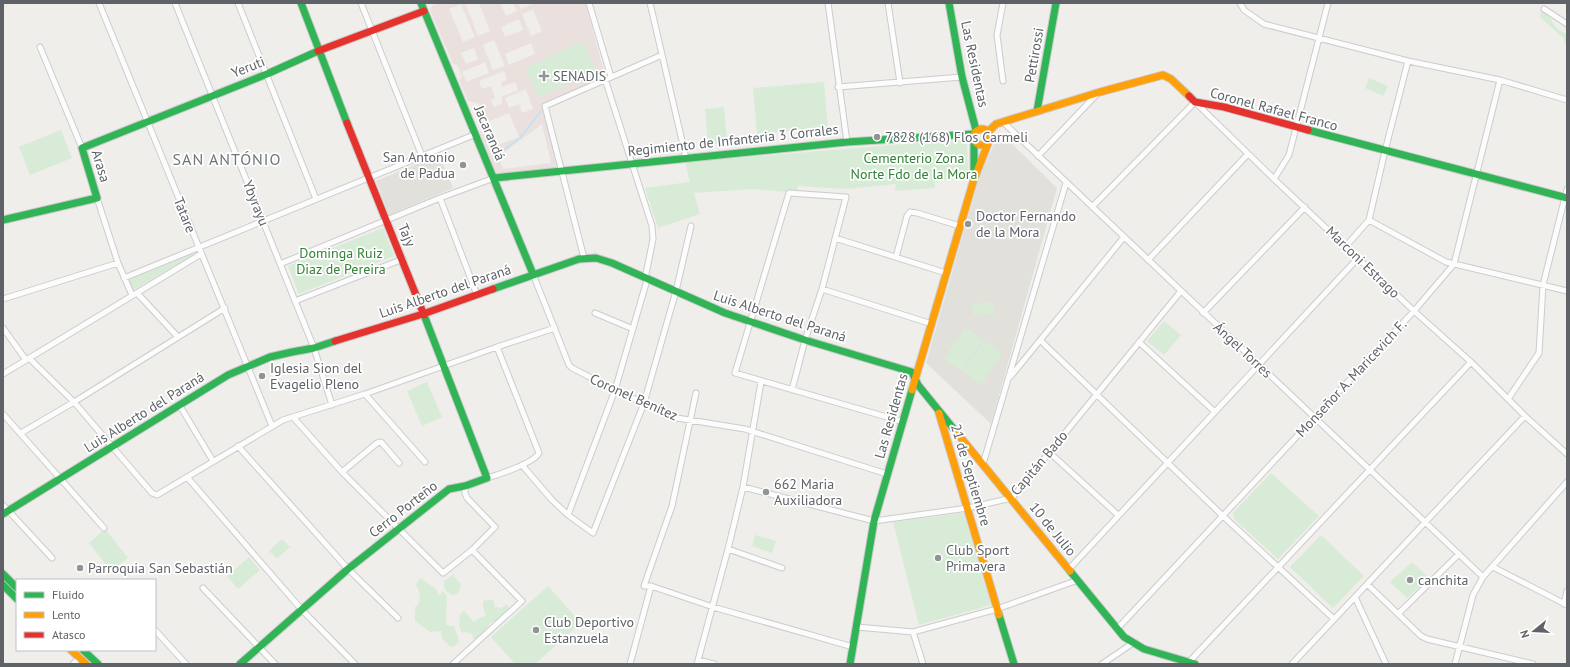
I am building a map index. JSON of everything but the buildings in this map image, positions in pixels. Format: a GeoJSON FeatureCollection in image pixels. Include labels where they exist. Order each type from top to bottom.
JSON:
{"type":"FeatureCollection","features":[{"type":"Feature","properties":{"kind":"main road","name":"Tajy"},"geometry":{"type":"LineString","coordinates":[[301,3],[368,178],[403,259],[423,314],[488,478]]}},
{"type":"Feature","properties":{"kind":"main road","name":"Las Residentas"},"geometry":{"type":"LineString","coordinates":[[949,3],[962,77],[975,134],[974,179]]}},
{"type":"Feature","properties":{"kind":"main road","name":"Pettirossi"},"geometry":{"type":"LineString","coordinates":[[1037,111],[1056,3]]}},
{"type":"Feature","properties":{"kind":"main road","name":"Yeruti"},"geometry":{"type":"LineString","coordinates":[[82,148],[267,74],[372,30],[424,6]]}},
{"type":"Feature","properties":{"kind":"main road","name":"Jacarandá"},"geometry":{"type":"LineString","coordinates":[[424,6],[533,274]]}},
{"type":"Feature","properties":{"kind":"main road","name":"Coronel Rafael Franco"},"geometry":{"type":"LineString","coordinates":[[988,132],[996,124],[1100,92],[1163,76],[1170,79],[1195,102],[1224,107],[1296,128],[1566,198]]}},
{"type":"Feature","properties":{"kind":"main road"},"geometry":{"type":"LineString","coordinates":[[981,128],[988,132],[990,136],[989,141],[982,145],[977,143],[975,134],[981,128]]}},
{"type":"Feature","properties":{"kind":"main road","name":"Regimiento de Infanteria 3 Corrales"},"geometry":{"type":"LineString","coordinates":[[494,178],[847,142],[975,134]]}},
{"type":"Feature","properties":{"kind":"main road","name":"Las Residentas"},"geometry":{"type":"LineString","coordinates":[[850,664],[874,521],[974,179],[989,141]]}},
{"type":"Feature","properties":{"kind":"main road","name":"Arasa"},"geometry":{"type":"LineString","coordinates":[[82,148],[97,198]]}},
{"type":"Feature","properties":{"kind":"main road"},"geometry":{"type":"LineString","coordinates":[[3,220],[97,198]]}},
{"type":"Feature","properties":{"kind":"main road","name":"Luis Alberto del Paraná"},"geometry":{"type":"LineString","coordinates":[[5,510],[60,480],[247,364],[296,350],[314,348],[423,314],[533,274],[584,258],[604,260],[711,308],[805,340],[912,372],[915,377]]}},
{"type":"Feature","properties":{"kind":"main road","name":"10 de Julio"},"geometry":{"type":"LineString","coordinates":[[915,377],[918,385],[1012,498],[1124,637],[1144,649],[1192,663]]}},
{"type":"Feature","properties":{"kind":"main road","name":"21 de Septiembre"},"geometry":{"type":"LineString","coordinates":[[938,409],[1014,664]]}},
{"type":"Feature","properties":{"kind":"main road","name":"Cerro Porteño"},"geometry":{"type":"LineString","coordinates":[[240,664],[348,569],[449,489],[465,486],[488,478]]}},
{"type":"Feature","properties":{"kind":"main road"},"geometry":{"type":"LineString","coordinates":[[3,574],[16,587]]}},
{"type":"Feature","properties":{"kind":"main road"},"geometry":{"type":"LineString","coordinates":[[3,586],[16,598]]}},
{"type":"Feature","properties":{"kind":"main road"},"geometry":{"type":"LineString","coordinates":[[72,651],[86,664]]}},
{"type":"Feature","properties":{"kind":"main road"},"geometry":{"type":"LineString","coordinates":[[84,651],[98,664]]}},
{"type":"Feature","properties":{"kind":"street","name":"Tatare"},"geometry":{"type":"LineString","coordinates":[[99,3],[272,426]]}},
{"type":"Feature","properties":{"kind":"street","name":"Ybyrayu"},"geometry":{"type":"LineString","coordinates":[[175,3],[314,348],[332,405]]}},
{"type":"Feature","properties":{"kind":"street"},"geometry":{"type":"LineString","coordinates":[[238,3],[316,199]]}},
{"type":"Feature","properties":{"kind":"street"},"geometry":{"type":"LineString","coordinates":[[361,3],[422,156]]}},
{"type":"Feature","properties":{"kind":"street"},"geometry":{"type":"LineString","coordinates":[[589,3],[611,76]]}},
{"type":"Feature","properties":{"kind":"street"},"geometry":{"type":"LineString","coordinates":[[650,3],[686,158]]}},
{"type":"Feature","properties":{"kind":"street"},"geometry":{"type":"LineString","coordinates":[[828,3],[838,87],[847,142]]}},
{"type":"Feature","properties":{"kind":"street"},"geometry":{"type":"LineString","coordinates":[[888,3],[900,83]]}},
{"type":"Feature","properties":{"kind":"street"},"geometry":{"type":"LineString","coordinates":[[1002,3],[997,35],[1003,81]]}},
{"type":"Feature","properties":{"kind":"street"},"geometry":{"type":"LineString","coordinates":[[1240,3],[1244,10],[1264,24],[1408,61],[1500,80],[1567,100]]}},
{"type":"Feature","properties":{"kind":"street"},"geometry":{"type":"LineString","coordinates":[[1274,179],[1289,155],[1328,3]]}},
{"type":"Feature","properties":{"kind":"street"},"geometry":{"type":"LineString","coordinates":[[1544,9],[1567,24]]}},
{"type":"Feature","properties":{"kind":"street","name":"Arasa"},"geometry":{"type":"LineString","coordinates":[[40,47],[82,148]]}},
{"type":"Feature","properties":{"kind":"street"},"geometry":{"type":"LineString","coordinates":[[584,258],[545,107],[546,105],[611,76],[662,55]]}},
{"type":"Feature","properties":{"kind":"street"},"geometry":{"type":"LineString","coordinates":[[1346,246],[1369,220],[1384,151],[1408,61]]}},
{"type":"Feature","properties":{"kind":"street"},"geometry":{"type":"LineString","coordinates":[[838,87],[962,77]]}},
{"type":"Feature","properties":{"kind":"street"},"geometry":{"type":"LineString","coordinates":[[568,515],[615,390],[646,279],[653,240],[652,226],[605,79]]}},
{"type":"Feature","properties":{"kind":"street","name":"Monseñor A. Maricevich F."},"geometry":{"type":"LineString","coordinates":[[1117,629],[1414,311],[1454,264],[1500,80]]}},
{"type":"Feature","properties":{"kind":"street"},"geometry":{"type":"LineString","coordinates":[[1038,156],[1100,92]]}},
{"type":"Feature","properties":{"kind":"street"},"geometry":{"type":"LineString","coordinates":[[1092,207],[1195,102]]}},
{"type":"Feature","properties":{"kind":"street","name":"Marconi Estrago"},"geometry":{"type":"LineString","coordinates":[[1195,102],[1274,179],[1414,311],[1471,362],[1525,416],[1567,454]]}},
{"type":"Feature","properties":{"kind":"street","name":"Ángel Torres"},"geometry":{"type":"LineString","coordinates":[[1003,122],[1066,184],[1124,237],[1483,577]]}},
{"type":"Feature","properties":{"kind":"street"},"geometry":{"type":"LineString","coordinates":[[124,278],[476,134]]}},
{"type":"Feature","properties":{"kind":"street"},"geometry":{"type":"LineString","coordinates":[[1148,260],[1248,154]]}},
{"type":"Feature","properties":{"kind":"street"},"geometry":{"type":"LineString","coordinates":[[280,264],[440,198],[494,178]]}},
{"type":"Feature","properties":{"kind":"street"},"geometry":{"type":"LineString","coordinates":[[983,464],[1066,184]]}},
{"type":"Feature","properties":{"kind":"street"},"geometry":{"type":"LineString","coordinates":[[1508,399],[1538,353],[1543,285],[1566,198],[1567,189]]}},
{"type":"Feature","properties":{"kind":"street"},"geometry":{"type":"LineString","coordinates":[[792,390],[805,340],[822,289],[846,197],[792,192],[789,193],[752,322],[735,373],[761,382],[904,422]]}},
{"type":"Feature","properties":{"kind":"street","name":"Arasa"},"geometry":{"type":"LineString","coordinates":[[97,198],[124,278],[134,294],[178,337]]}},
{"type":"Feature","properties":{"kind":"street"},"geometry":{"type":"LineString","coordinates":[[440,198],[477,295]]}},
{"type":"Feature","properties":{"kind":"street"},"geometry":{"type":"LineString","coordinates":[[1203,313],[1305,207]]}},
{"type":"Feature","properties":{"kind":"street"},"geometry":{"type":"LineString","coordinates":[[896,257],[907,216],[910,212],[960,226]]}},
{"type":"Feature","properties":{"kind":"street"},"geometry":{"type":"LineString","coordinates":[[1369,220],[1446,262],[1567,291]]}},
{"type":"Feature","properties":{"kind":"street"},"geometry":{"type":"LineString","coordinates":[[522,465],[552,500],[568,515],[593,534],[644,403],[676,291],[690,226]]}},
{"type":"Feature","properties":{"kind":"street"},"geometry":{"type":"LineString","coordinates":[[1009,378],[1041,341],[1124,237]]}},
{"type":"Feature","properties":{"kind":"street"},"geometry":{"type":"LineString","coordinates":[[835,238],[946,273]]}},
{"type":"Feature","properties":{"kind":"street"},"geometry":{"type":"LineString","coordinates":[[3,374],[201,254]]}},
{"type":"Feature","properties":{"kind":"street"},"geometry":{"type":"LineString","coordinates":[[1069,569],[1358,258]]}},
{"type":"Feature","properties":{"kind":"street"},"geometry":{"type":"LineString","coordinates":[[295,301],[403,259]]}},
{"type":"Feature","properties":{"kind":"street"},"geometry":{"type":"LineString","coordinates":[[3,299],[118,263]]}},
{"type":"Feature","properties":{"kind":"street","name":"Coronel Benítez"},"geometry":{"type":"LineString","coordinates":[[533,274],[569,365],[572,368],[615,390],[677,418],[752,431],[887,474]]}},
{"type":"Feature","properties":{"kind":"street"},"geometry":{"type":"LineString","coordinates":[[822,289],[932,324]]}},
{"type":"Feature","properties":{"kind":"street","name":"Capitán Bado"},"geometry":{"type":"LineString","coordinates":[[743,487],[874,521],[968,508],[1012,498],[1048,452],[1181,291]]}},
{"type":"Feature","properties":{"kind":"street"},"geometry":{"type":"LineString","coordinates":[[21,434],[225,308]]}},
{"type":"Feature","properties":{"kind":"street"},"geometry":{"type":"LineString","coordinates":[[595,313],[633,330]]}},
{"type":"Feature","properties":{"kind":"street"},"geometry":{"type":"LineString","coordinates":[[3,328],[28,359],[74,402],[152,493],[157,494],[187,478],[272,426],[293,417],[365,394],[554,328]]}},
{"type":"Feature","properties":{"kind":"street"},"geometry":{"type":"LineString","coordinates":[[1041,341],[1223,516],[1334,619]]}},
{"type":"Feature","properties":{"kind":"street"},"geometry":{"type":"LineString","coordinates":[[1139,342],[1215,412]]}},
{"type":"Feature","properties":{"kind":"street","name":"Cerro Porteño"},"geometry":{"type":"LineString","coordinates":[[488,478],[522,465],[537,456],[539,453],[497,347]]}},
{"type":"Feature","properties":{"kind":"street"},"geometry":{"type":"LineString","coordinates":[[1192,663],[1278,567],[1471,362]]}},
{"type":"Feature","properties":{"kind":"street"},"geometry":{"type":"LineString","coordinates":[[714,664],[698,662],[743,487],[761,382]]}},
{"type":"Feature","properties":{"kind":"street"},"geometry":{"type":"LineString","coordinates":[[696,393],[672,506],[644,586],[651,586],[713,607],[853,647]]}},
{"type":"Feature","properties":{"kind":"street"},"geometry":{"type":"LineString","coordinates":[[365,394],[425,462]]}},
{"type":"Feature","properties":{"kind":"street"},"geometry":{"type":"LineString","coordinates":[[180,406],[214,461]]}},
{"type":"Feature","properties":{"kind":"street"},"geometry":{"type":"LineString","coordinates":[[3,414],[104,528]]}},
{"type":"Feature","properties":{"kind":"street"},"geometry":{"type":"LineString","coordinates":[[1292,664],[1525,416]]}},
{"type":"Feature","properties":{"kind":"street"},"geometry":{"type":"LineString","coordinates":[[293,417],[342,472],[442,572],[472,550],[495,527],[467,498],[465,486]]}},
{"type":"Feature","properties":{"kind":"street"},"geometry":{"type":"LineString","coordinates":[[342,472],[377,443],[382,442],[399,463]]}},
{"type":"Feature","properties":{"kind":"street"},"geometry":{"type":"LineString","coordinates":[[238,446],[348,569],[398,618]]}},
{"type":"Feature","properties":{"kind":"street"},"geometry":{"type":"LineString","coordinates":[[1048,452],[1118,515]]}},
{"type":"Feature","properties":{"kind":"street"},"geometry":{"type":"LineString","coordinates":[[187,478],[302,610],[355,664]]}},
{"type":"Feature","properties":{"kind":"street"},"geometry":{"type":"LineString","coordinates":[[1455,664],[1473,595],[1483,577],[1567,482]]}},
{"type":"Feature","properties":{"kind":"street"},"geometry":{"type":"LineString","coordinates":[[5,510],[52,558]]}},
{"type":"Feature","properties":{"kind":"street"},"geometry":{"type":"LineString","coordinates":[[728,549],[782,568]]}},
{"type":"Feature","properties":{"kind":"street"},"geometry":{"type":"LineString","coordinates":[[452,664],[522,601],[472,550]]}},
{"type":"Feature","properties":{"kind":"street"},"geometry":{"type":"LineString","coordinates":[[1398,613],[1459,554]]}},
{"type":"Feature","properties":{"kind":"street"},"geometry":{"type":"LineString","coordinates":[[1493,567],[1566,605],[1567,591]]}},
{"type":"Feature","properties":{"kind":"street"},"geometry":{"type":"LineString","coordinates":[[857,627],[913,632],[997,609],[1078,580]]}},
{"type":"Feature","properties":{"kind":"street"},"geometry":{"type":"LineString","coordinates":[[1367,584],[1421,636],[1427,639],[1533,664]]}},
{"type":"Feature","properties":{"kind":"street"},"geometry":{"type":"LineString","coordinates":[[630,664],[651,586]]}},
{"type":"Feature","properties":{"kind":"street"},"geometry":{"type":"LineString","coordinates":[[204,588],[258,648],[275,664]]}},
{"type":"Feature","properties":{"kind":"street"},"geometry":{"type":"LineString","coordinates":[[1356,597],[1386,664]]}},
{"type":"Feature","properties":{"kind":"street"},"geometry":{"type":"LineString","coordinates":[[156,630],[186,664]]}},
{"type":"Feature","properties":{"kind":"street"},"geometry":{"type":"LineString","coordinates":[[913,632],[923,664]]}},
{"type":"Feature","properties":{"kind":"street"},"geometry":{"type":"LineString","coordinates":[[1102,664],[1133,643]]}},
{"type":"Feature","properties":{"kind":"street"},"geometry":{"type":"LineString","coordinates":[[73,664],[84,651]]}},
{"type":"Feature","properties":{"kind":"shaded area"},"geometry":{"type":"Polygon","coordinates":[[[439,3],[465,3],[478,36],[490,31],[479,3],[500,3],[506,16],[517,11],[513,3],[518,3],[521,9],[532,3],[585,3],[605,75],[602,79],[544,105],[558,164],[555,168],[499,176],[496,174],[480,132],[485,121],[478,103],[468,101],[459,80],[462,77],[457,65],[453,64],[430,10],[432,6],[439,3]],[[461,4],[449,9],[463,42],[475,37],[461,4]],[[533,10],[522,14],[531,36],[542,31],[533,10]],[[519,19],[501,27],[505,37],[523,30],[519,19]],[[494,40],[483,45],[493,70],[505,66],[494,40]],[[531,43],[505,54],[509,65],[535,54],[531,43]],[[474,48],[461,53],[466,64],[478,59],[474,48]],[[485,62],[462,72],[466,82],[489,73],[485,62]],[[504,71],[479,81],[482,89],[491,86],[495,98],[491,100],[494,107],[503,103],[501,97],[518,90],[515,82],[502,87],[501,82],[507,80],[504,71]],[[526,89],[505,98],[509,108],[519,104],[522,113],[533,109],[526,89]],[[509,113],[487,122],[496,146],[519,137],[509,113]],[[542,124],[498,157],[503,169],[551,163],[542,124]]]}},
{"type":"Feature","properties":{"kind":"shaded area"},"geometry":{"type":"Polygon","coordinates":[[[1003,135],[1057,188],[991,424],[926,363],[981,172],[998,137],[1003,135]]]}},
{"type":"Feature","properties":{"kind":"shaded area"},"geometry":{"type":"Polygon","coordinates":[[[439,155],[453,188],[389,215],[376,181],[439,155]]]}},
{"type":"Feature","properties":{"kind":"green space"},"geometry":{"type":"Polygon","coordinates":[[[1545,11],[1556,27],[1567,34],[1567,47],[1563,38],[1540,17],[1541,12],[1545,11]]]}},
{"type":"Feature","properties":{"kind":"green space"},"geometry":{"type":"Polygon","coordinates":[[[582,41],[597,71],[539,98],[525,68],[582,41]]]}},
{"type":"Feature","properties":{"kind":"green space"},"geometry":{"type":"Polygon","coordinates":[[[1369,78],[1388,86],[1383,96],[1365,88],[1369,78]]]}},
{"type":"Feature","properties":{"kind":"green space"},"geometry":{"type":"Polygon","coordinates":[[[824,82],[828,128],[757,134],[753,88],[824,82]]]}},
{"type":"Feature","properties":{"kind":"green space"},"geometry":{"type":"Polygon","coordinates":[[[724,107],[727,143],[708,144],[705,109],[724,107]]]}},
{"type":"Feature","properties":{"kind":"green space"},"geometry":{"type":"Polygon","coordinates":[[[61,130],[72,158],[30,175],[19,147],[61,130]]]}},
{"type":"Feature","properties":{"kind":"green space","name":"Cementerio Zona Norte Fdo de la Mora"},"geometry":{"type":"Polygon","coordinates":[[[966,139],[968,178],[935,181],[935,188],[895,191],[896,184],[846,189],[798,186],[797,191],[790,190],[787,192],[753,189],[694,193],[700,214],[658,228],[645,188],[690,182],[685,162],[966,139]]]}},
{"type":"Feature","properties":{"kind":"green space","name":"Dominga Ruiz Diaz de Pereira"},"geometry":{"type":"Polygon","coordinates":[[[383,228],[394,256],[299,294],[288,266],[383,228]]]}},
{"type":"Feature","properties":{"kind":"green space"},"geometry":{"type":"Polygon","coordinates":[[[192,254],[193,255],[133,290],[129,280],[192,254]]]}},
{"type":"Feature","properties":{"kind":"green space"},"geometry":{"type":"Polygon","coordinates":[[[993,302],[995,314],[974,316],[972,304],[993,302]]]}},
{"type":"Feature","properties":{"kind":"green space"},"geometry":{"type":"Polygon","coordinates":[[[1164,321],[1181,335],[1164,355],[1147,341],[1164,321]]]}},
{"type":"Feature","properties":{"kind":"green space"},"geometry":{"type":"Polygon","coordinates":[[[965,327],[983,340],[962,371],[944,359],[965,327]]]}},
{"type":"Feature","properties":{"kind":"green space"},"geometry":{"type":"Polygon","coordinates":[[[984,341],[1002,353],[981,385],[963,372],[984,341]]]}},
{"type":"Feature","properties":{"kind":"green space"},"geometry":{"type":"Polygon","coordinates":[[[427,382],[442,417],[422,426],[407,391],[427,382]]]}},
{"type":"Feature","properties":{"kind":"green space"},"geometry":{"type":"Polygon","coordinates":[[[1271,473],[1319,516],[1278,559],[1234,519],[1233,513],[1271,473]]]}},
{"type":"Feature","properties":{"kind":"green space"},"geometry":{"type":"Polygon","coordinates":[[[962,513],[964,514],[991,605],[919,625],[893,522],[962,513]]]}},
{"type":"Feature","properties":{"kind":"green space"},"geometry":{"type":"Polygon","coordinates":[[[105,529],[128,558],[111,571],[89,543],[105,529]]]}},
{"type":"Feature","properties":{"kind":"green space"},"geometry":{"type":"Polygon","coordinates":[[[755,535],[776,541],[772,553],[752,546],[755,535]]]}},
{"type":"Feature","properties":{"kind":"green space"},"geometry":{"type":"Polygon","coordinates":[[[1321,535],[1364,576],[1333,608],[1290,567],[1321,535]]]}},
{"type":"Feature","properties":{"kind":"green space"},"geometry":{"type":"Polygon","coordinates":[[[282,539],[290,547],[277,559],[269,551],[282,539]]]}},
{"type":"Feature","properties":{"kind":"green space"},"geometry":{"type":"Polygon","coordinates":[[[249,557],[260,570],[238,589],[227,576],[249,557]]]}},
{"type":"Feature","properties":{"kind":"green space","name":"canchita"},"geometry":{"type":"Polygon","coordinates":[[[1412,562],[1429,578],[1407,598],[1390,582],[1412,562]]]}},
{"type":"Feature","properties":{"kind":"green space"},"geometry":{"type":"Polygon","coordinates":[[[454,574],[455,578],[461,584],[458,594],[451,595],[445,589],[444,581],[454,574]]]}},
{"type":"Feature","properties":{"kind":"green space"},"geometry":{"type":"Polygon","coordinates":[[[420,578],[436,589],[439,596],[443,591],[447,596],[446,625],[454,626],[459,641],[455,646],[451,647],[442,639],[441,631],[430,632],[415,621],[415,607],[418,605],[420,597],[416,585],[420,578]]]}},
{"type":"Feature","properties":{"kind":"green space","name":"Club Deportivo Estanzuela"},"geometry":{"type":"Polygon","coordinates":[[[548,586],[581,623],[535,664],[515,664],[491,637],[548,586]]]}},
{"type":"Feature","properties":{"kind":"green space"},"geometry":{"type":"Polygon","coordinates":[[[493,600],[495,607],[502,608],[507,604],[511,612],[500,621],[491,622],[481,640],[473,639],[472,632],[470,634],[466,632],[462,633],[459,626],[460,614],[464,611],[474,622],[478,618],[486,616],[483,601],[493,600]]]}},
{"type":"Feature","properties":{"kind":"waterway"},"geometry":{"type":"LineString","coordinates":[[494,157],[520,138],[541,111]]}},
{"type":"Feature","properties":{"kind":"traffic: fast"},"geometry":{"type":"LineString","coordinates":[[301,3],[347,123]]}},
{"type":"Feature","properties":{"kind":"traffic: fast"},"geometry":{"type":"LineString","coordinates":[[421,3],[533,274]]}},
{"type":"Feature","properties":{"kind":"traffic: fast"},"geometry":{"type":"LineString","coordinates":[[949,3],[962,77],[976,130]]}},
{"type":"Feature","properties":{"kind":"traffic: fast"},"geometry":{"type":"LineString","coordinates":[[1037,111],[1056,3]]}},
{"type":"Feature","properties":{"kind":"traffic: fast"},"geometry":{"type":"LineString","coordinates":[[3,220],[97,198],[82,148],[267,74],[318,51]]}},
{"type":"Feature","properties":{"kind":"traffic: fast"},"geometry":{"type":"LineString","coordinates":[[1308,130],[1567,198]]}},
{"type":"Feature","properties":{"kind":"traffic: fast"},"geometry":{"type":"LineString","coordinates":[[494,178],[847,142],[974,134]]}},
{"type":"Feature","properties":{"kind":"traffic: fast"},"geometry":{"type":"LineString","coordinates":[[974,139],[974,173]]}},
{"type":"Feature","properties":{"kind":"traffic: fast"},"geometry":{"type":"LineString","coordinates":[[493,289],[579,259],[596,258],[612,263],[725,313],[805,340],[912,372],[918,385],[957,433]]}},
{"type":"Feature","properties":{"kind":"traffic: fast"},"geometry":{"type":"LineString","coordinates":[[240,664],[348,569],[449,489],[465,486],[487,478],[424,315]]}},
{"type":"Feature","properties":{"kind":"traffic: fast"},"geometry":{"type":"LineString","coordinates":[[3,514],[228,375],[270,357],[314,348],[335,341]]}},
{"type":"Feature","properties":{"kind":"traffic: fast"},"geometry":{"type":"LineString","coordinates":[[850,664],[874,521],[912,390]]}},
{"type":"Feature","properties":{"kind":"traffic: fast"},"geometry":{"type":"LineString","coordinates":[[1070,571],[1124,637],[1144,649],[1195,664]]}},
{"type":"Feature","properties":{"kind":"traffic: fast"},"geometry":{"type":"LineString","coordinates":[[3,574],[16,587]]}},
{"type":"Feature","properties":{"kind":"traffic: fast"},"geometry":{"type":"LineString","coordinates":[[3,585],[16,598]]}},
{"type":"Feature","properties":{"kind":"traffic: fast"},"geometry":{"type":"LineString","coordinates":[[999,615],[1014,664]]}},
{"type":"Feature","properties":{"kind":"traffic: fast"},"geometry":{"type":"LineString","coordinates":[[84,651],[98,664]]}},
{"type":"Feature","properties":{"kind":"traffic: slow"},"geometry":{"type":"LineString","coordinates":[[988,132],[996,124],[1100,92],[1163,75],[1171,79],[1189,96]]}},
{"type":"Feature","properties":{"kind":"traffic: slow"},"geometry":{"type":"LineString","coordinates":[[979,129],[985,129],[990,134],[990,137],[988,143],[985,145],[979,145],[974,140],[974,134],[979,129]]}},
{"type":"Feature","properties":{"kind":"traffic: slow"},"geometry":{"type":"LineString","coordinates":[[912,390],[974,179],[989,141]]}},
{"type":"Feature","properties":{"kind":"traffic: slow"},"geometry":{"type":"LineString","coordinates":[[939,413],[999,615]]}},
{"type":"Feature","properties":{"kind":"traffic: slow"},"geometry":{"type":"LineString","coordinates":[[957,433],[1070,571]]}},
{"type":"Feature","properties":{"kind":"traffic: slow"},"geometry":{"type":"LineString","coordinates":[[72,651],[86,664]]}},
{"type":"Feature","properties":{"kind":"traffic: jam"},"geometry":{"type":"LineString","coordinates":[[318,51],[424,11]]}},
{"type":"Feature","properties":{"kind":"traffic: jam"},"geometry":{"type":"LineString","coordinates":[[1189,96],[1195,102],[1224,107],[1308,130]]}},
{"type":"Feature","properties":{"kind":"traffic: jam"},"geometry":{"type":"LineString","coordinates":[[347,123],[424,315]]}},
{"type":"Feature","properties":{"kind":"traffic: jam"},"geometry":{"type":"LineString","coordinates":[[335,341],[423,314],[493,289]]}},
{"type":"Feature","properties":{"kind":"place","name":"SENADIS"},"geometry":{"type":"Point","coordinates":[544,76]}},
{"type":"Feature","properties":{"kind":"place","name":"7828 (168) Flos Carmeli"},"geometry":{"type":"Point","coordinates":[877,137]}},
{"type":"Feature","properties":{"kind":"place","name":"San Antonio de Padua"},"geometry":{"type":"Point","coordinates":[463,165]}},
{"type":"Feature","properties":{"kind":"place","name":"Doctor Fernando de la Mora"},"geometry":{"type":"Point","coordinates":[968,224]}},
{"type":"Feature","properties":{"kind":"place","name":"Iglesia Sion del Evagelio Pleno"},"geometry":{"type":"Point","coordinates":[262,376]}},
{"type":"Feature","properties":{"kind":"place","name":"662 Maria Auxiliadora"},"geometry":{"type":"Point","coordinates":[766,492]}},
{"type":"Feature","properties":{"kind":"place","name":"Club Sport Primavera"},"geometry":{"type":"Point","coordinates":[938,558]}},
{"type":"Feature","properties":{"kind":"place","name":"Parroquia San Sebastián"},"geometry":{"type":"Point","coordinates":[80,568]}},
{"type":"Feature","properties":{"kind":"place","name":"canchita"},"geometry":{"type":"Point","coordinates":[1410,580]}},
{"type":"Feature","properties":{"kind":"place","name":"Club Deportivo Estanzuela"},"geometry":{"type":"Point","coordinates":[536,630]}},
{"type":"Feature","properties":{"kind":"district","name":"SAN ANTÓNIO"},"geometry":{"type":"Point","coordinates":[227,159]}}]}
